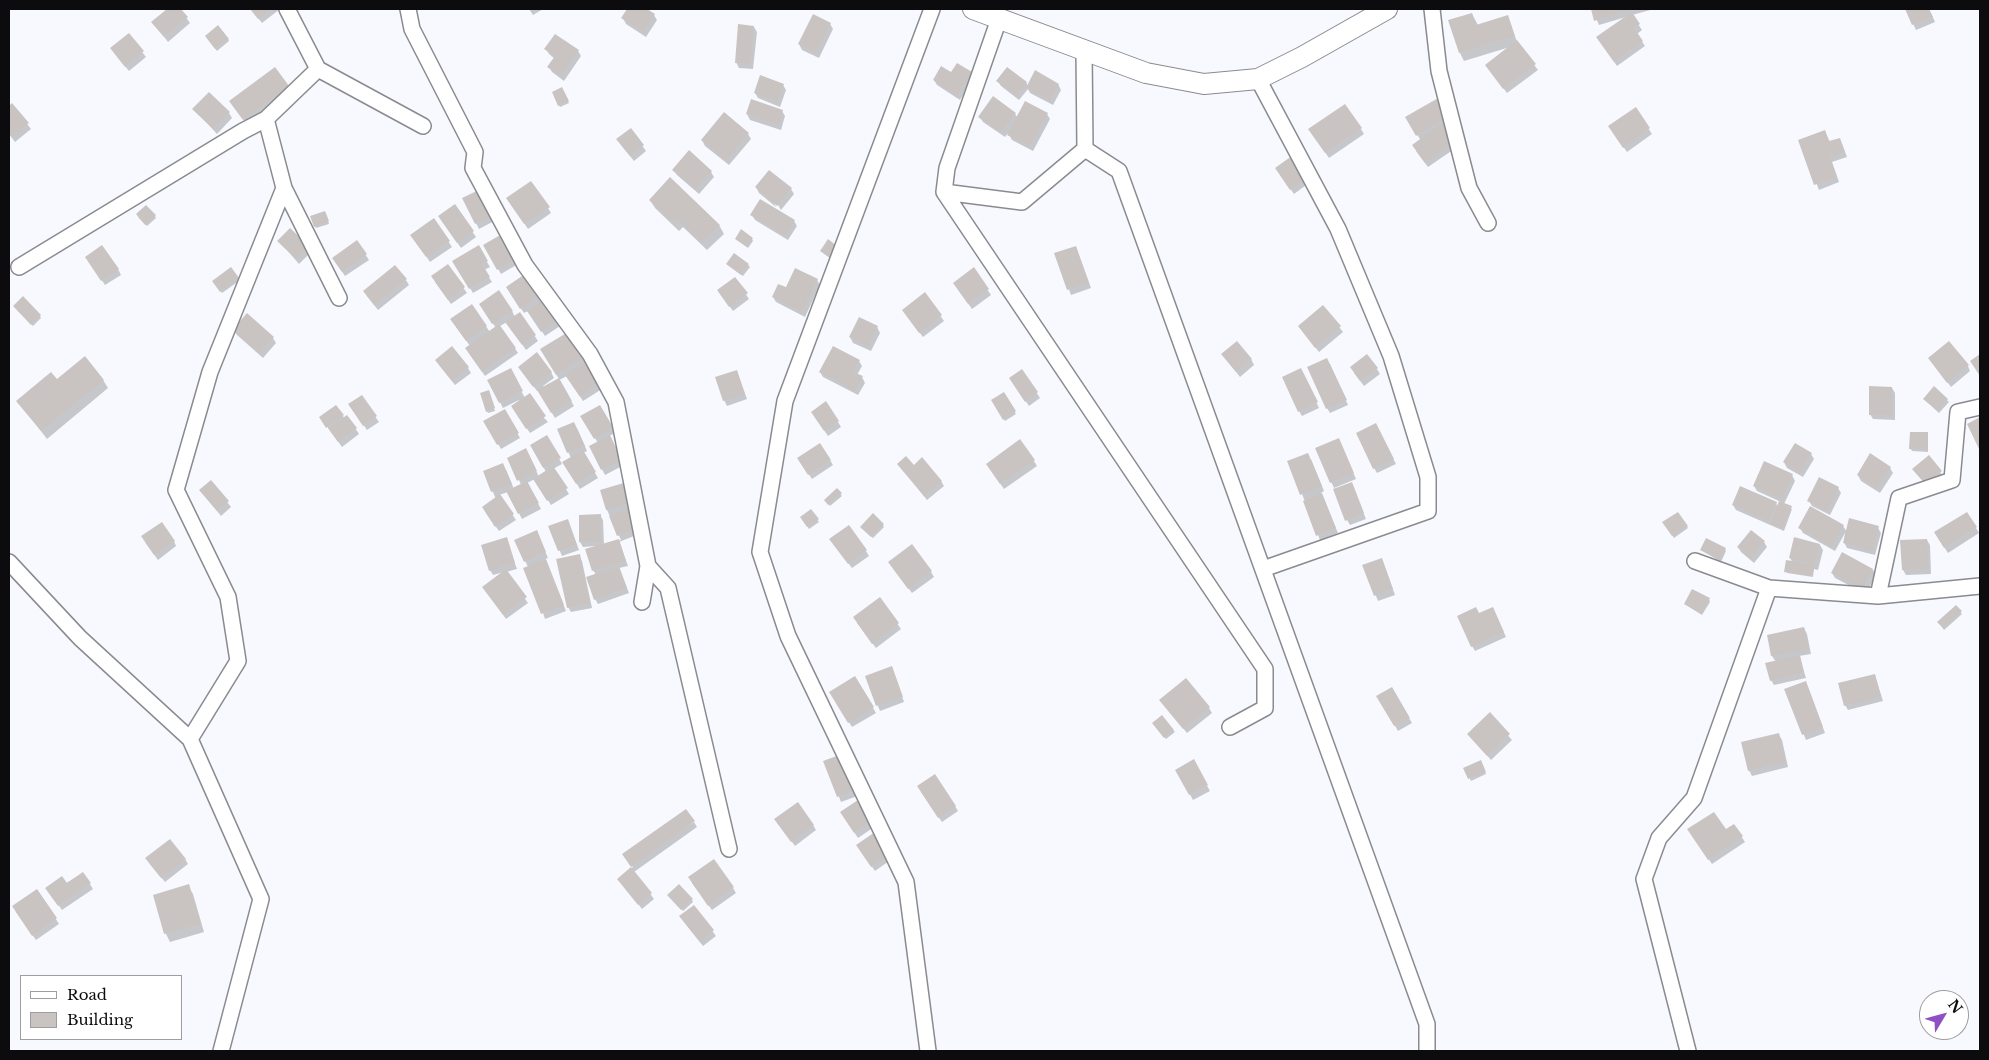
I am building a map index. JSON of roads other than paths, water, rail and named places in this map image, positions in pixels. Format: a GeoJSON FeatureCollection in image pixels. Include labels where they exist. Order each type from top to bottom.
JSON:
{"type":"FeatureCollection","features":[{"type":"Feature","properties":{"kind":"main road"},"geometry":{"type":"LineString","coordinates":[[973,9],[1146,73],[1204,84],[1258,79],[1302,57],[1364,14],[1387,9]]}},
{"type":"Feature","properties":{"kind":"street"},"geometry":{"type":"LineString","coordinates":[[287,9],[318,69],[423,126]]}},
{"type":"Feature","properties":{"kind":"street"},"geometry":{"type":"LineString","coordinates":[[408,9],[412,29],[475,152],[473,168],[525,265],[590,354],[616,402],[648,566],[642,602]]}},
{"type":"Feature","properties":{"kind":"street"},"geometry":{"type":"LineString","coordinates":[[928,1051],[906,882],[788,636],[760,552],[785,401],[932,9]]}},
{"type":"Feature","properties":{"kind":"street"},"geometry":{"type":"LineString","coordinates":[[1432,9],[1441,80],[1469,188],[1488,223]]}},
{"type":"Feature","properties":{"kind":"street"},"geometry":{"type":"LineString","coordinates":[[999,19],[947,168],[944,192],[1265,669],[1265,708],[1230,727]]}},
{"type":"Feature","properties":{"kind":"street"},"geometry":{"type":"LineString","coordinates":[[1084,51],[1085,149]]}},
{"type":"Feature","properties":{"kind":"street"},"geometry":{"type":"LineString","coordinates":[[19,267],[266,119],[318,69]]}},
{"type":"Feature","properties":{"kind":"street"},"geometry":{"type":"LineString","coordinates":[[1258,79],[1338,229],[1391,356],[1428,477],[1428,511],[1264,569]]}},
{"type":"Feature","properties":{"kind":"street"},"geometry":{"type":"LineString","coordinates":[[266,119],[284,188],[339,298]]}},
{"type":"Feature","properties":{"kind":"street"},"geometry":{"type":"LineString","coordinates":[[944,192],[1022,202],[1085,149]]}},
{"type":"Feature","properties":{"kind":"street"},"geometry":{"type":"LineString","coordinates":[[1085,149],[1120,171],[1427,1024],[1427,1051]]}},
{"type":"Feature","properties":{"kind":"street"},"geometry":{"type":"LineString","coordinates":[[190,739],[238,661],[228,597],[176,490],[210,372],[284,188]]}},
{"type":"Feature","properties":{"kind":"street"},"geometry":{"type":"LineString","coordinates":[[1878,596],[1899,498],[1952,480],[1958,412],[1980,407]]}},
{"type":"Feature","properties":{"kind":"street"},"geometry":{"type":"LineString","coordinates":[[1695,561],[1769,588],[1878,596],[1980,586]]}},
{"type":"Feature","properties":{"kind":"street"},"geometry":{"type":"LineString","coordinates":[[9,562],[80,638],[190,739],[261,899],[221,1051]]}},
{"type":"Feature","properties":{"kind":"street"},"geometry":{"type":"LineString","coordinates":[[648,566],[668,588],[729,849]]}},
{"type":"Feature","properties":{"kind":"street"},"geometry":{"type":"LineString","coordinates":[[1688,1051],[1644,879],[1659,838],[1694,798],[1769,588]]}}]}
